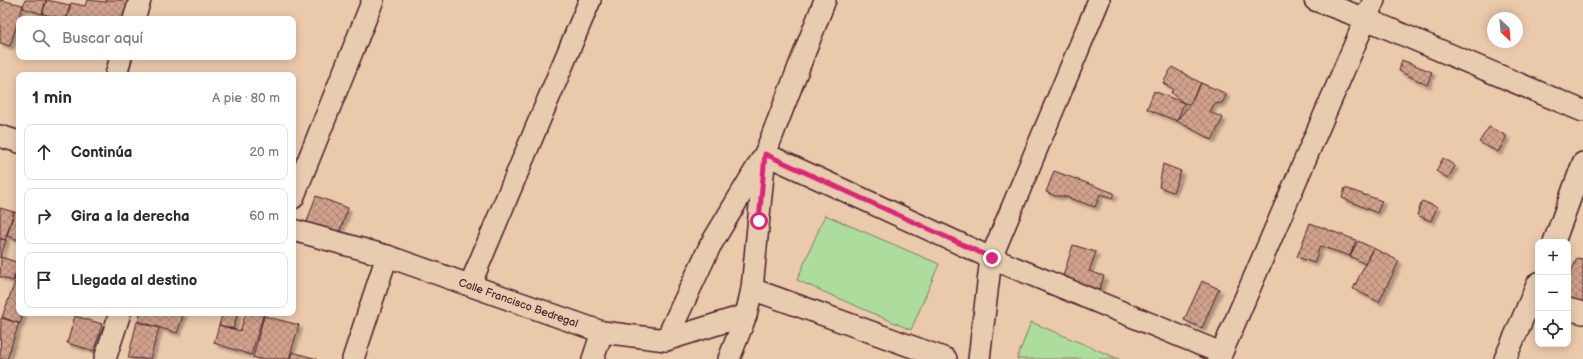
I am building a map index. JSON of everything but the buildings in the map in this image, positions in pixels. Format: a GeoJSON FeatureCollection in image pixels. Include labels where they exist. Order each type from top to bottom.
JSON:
{"type":"FeatureCollection","features":[{"type":"Feature","properties":{"kind":"street"},"geometry":{"type":"LineString","coordinates":[[135,16],[140,0]]}},
{"type":"Feature","properties":{"kind":"street"},"geometry":{"type":"LineString","coordinates":[[296,191],[373,0]]}},
{"type":"Feature","properties":{"kind":"street"},"geometry":{"type":"LineString","coordinates":[[470,284],[590,0]]}},
{"type":"Feature","properties":{"kind":"street"},"geometry":{"type":"LineString","coordinates":[[666,340],[710,246],[765,154],[825,0]]}},
{"type":"Feature","properties":{"kind":"street"},"geometry":{"type":"LineString","coordinates":[[979,359],[992,258],[1099,0]]}},
{"type":"Feature","properties":{"kind":"street"},"geometry":{"type":"LineString","coordinates":[[1316,0],[1366,19],[1583,111]]}},
{"type":"Feature","properties":{"kind":"street"},"geometry":{"type":"LineString","coordinates":[[765,154],[992,258],[1220,356],[1374,0]]}},
{"type":"Feature","properties":{"kind":"street"},"geometry":{"type":"LineString","coordinates":[[117,72],[120,60]]}},
{"type":"Feature","properties":{"kind":"street"},"geometry":{"type":"LineString","coordinates":[[0,136],[16,141]]}},
{"type":"Feature","properties":{"kind":"street"},"geometry":{"type":"LineString","coordinates":[[729,359],[746,315],[752,289],[765,154]]}},
{"type":"Feature","properties":{"kind":"street"},"geometry":{"type":"LineString","coordinates":[[1555,239],[1583,163]]}},
{"type":"Feature","properties":{"kind":"street","name":"Calle Francisco Bedregal"},"geometry":{"type":"LineString","coordinates":[[296,231],[387,256],[470,284],[602,332],[666,340],[746,315]]}},
{"type":"Feature","properties":{"kind":"street"},"geometry":{"type":"LineString","coordinates":[[353,359],[387,256]]}},
{"type":"Feature","properties":{"kind":"street"},"geometry":{"type":"LineString","coordinates":[[752,289],[946,359]]}},
{"type":"Feature","properties":{"kind":"street"},"geometry":{"type":"LineString","coordinates":[[1505,359],[1535,296]]}},
{"type":"Feature","properties":{"kind":"street"},"geometry":{"type":"LineString","coordinates":[[1571,310],[1583,313]]}},
{"type":"Feature","properties":{"kind":"street"},"geometry":{"type":"LineString","coordinates":[[105,359],[119,316]]}},
{"type":"Feature","properties":{"kind":"street"},"geometry":{"type":"LineString","coordinates":[[593,359],[602,332]]}},
{"type":"Feature","properties":{"kind":"green space"},"geometry":{"type":"Polygon","coordinates":[[[825,215],[939,264],[911,330],[797,280],[825,215]]]}},
{"type":"Feature","properties":{"kind":"green space"},"geometry":{"type":"Polygon","coordinates":[[[1031,322],[1119,359],[1017,359],[1031,322]]]}},
{"type":"Feature","properties":{"kind":"route"},"geometry":{"type":"LineString","coordinates":[[759,221],[765,154],[992,258]]}}]}
